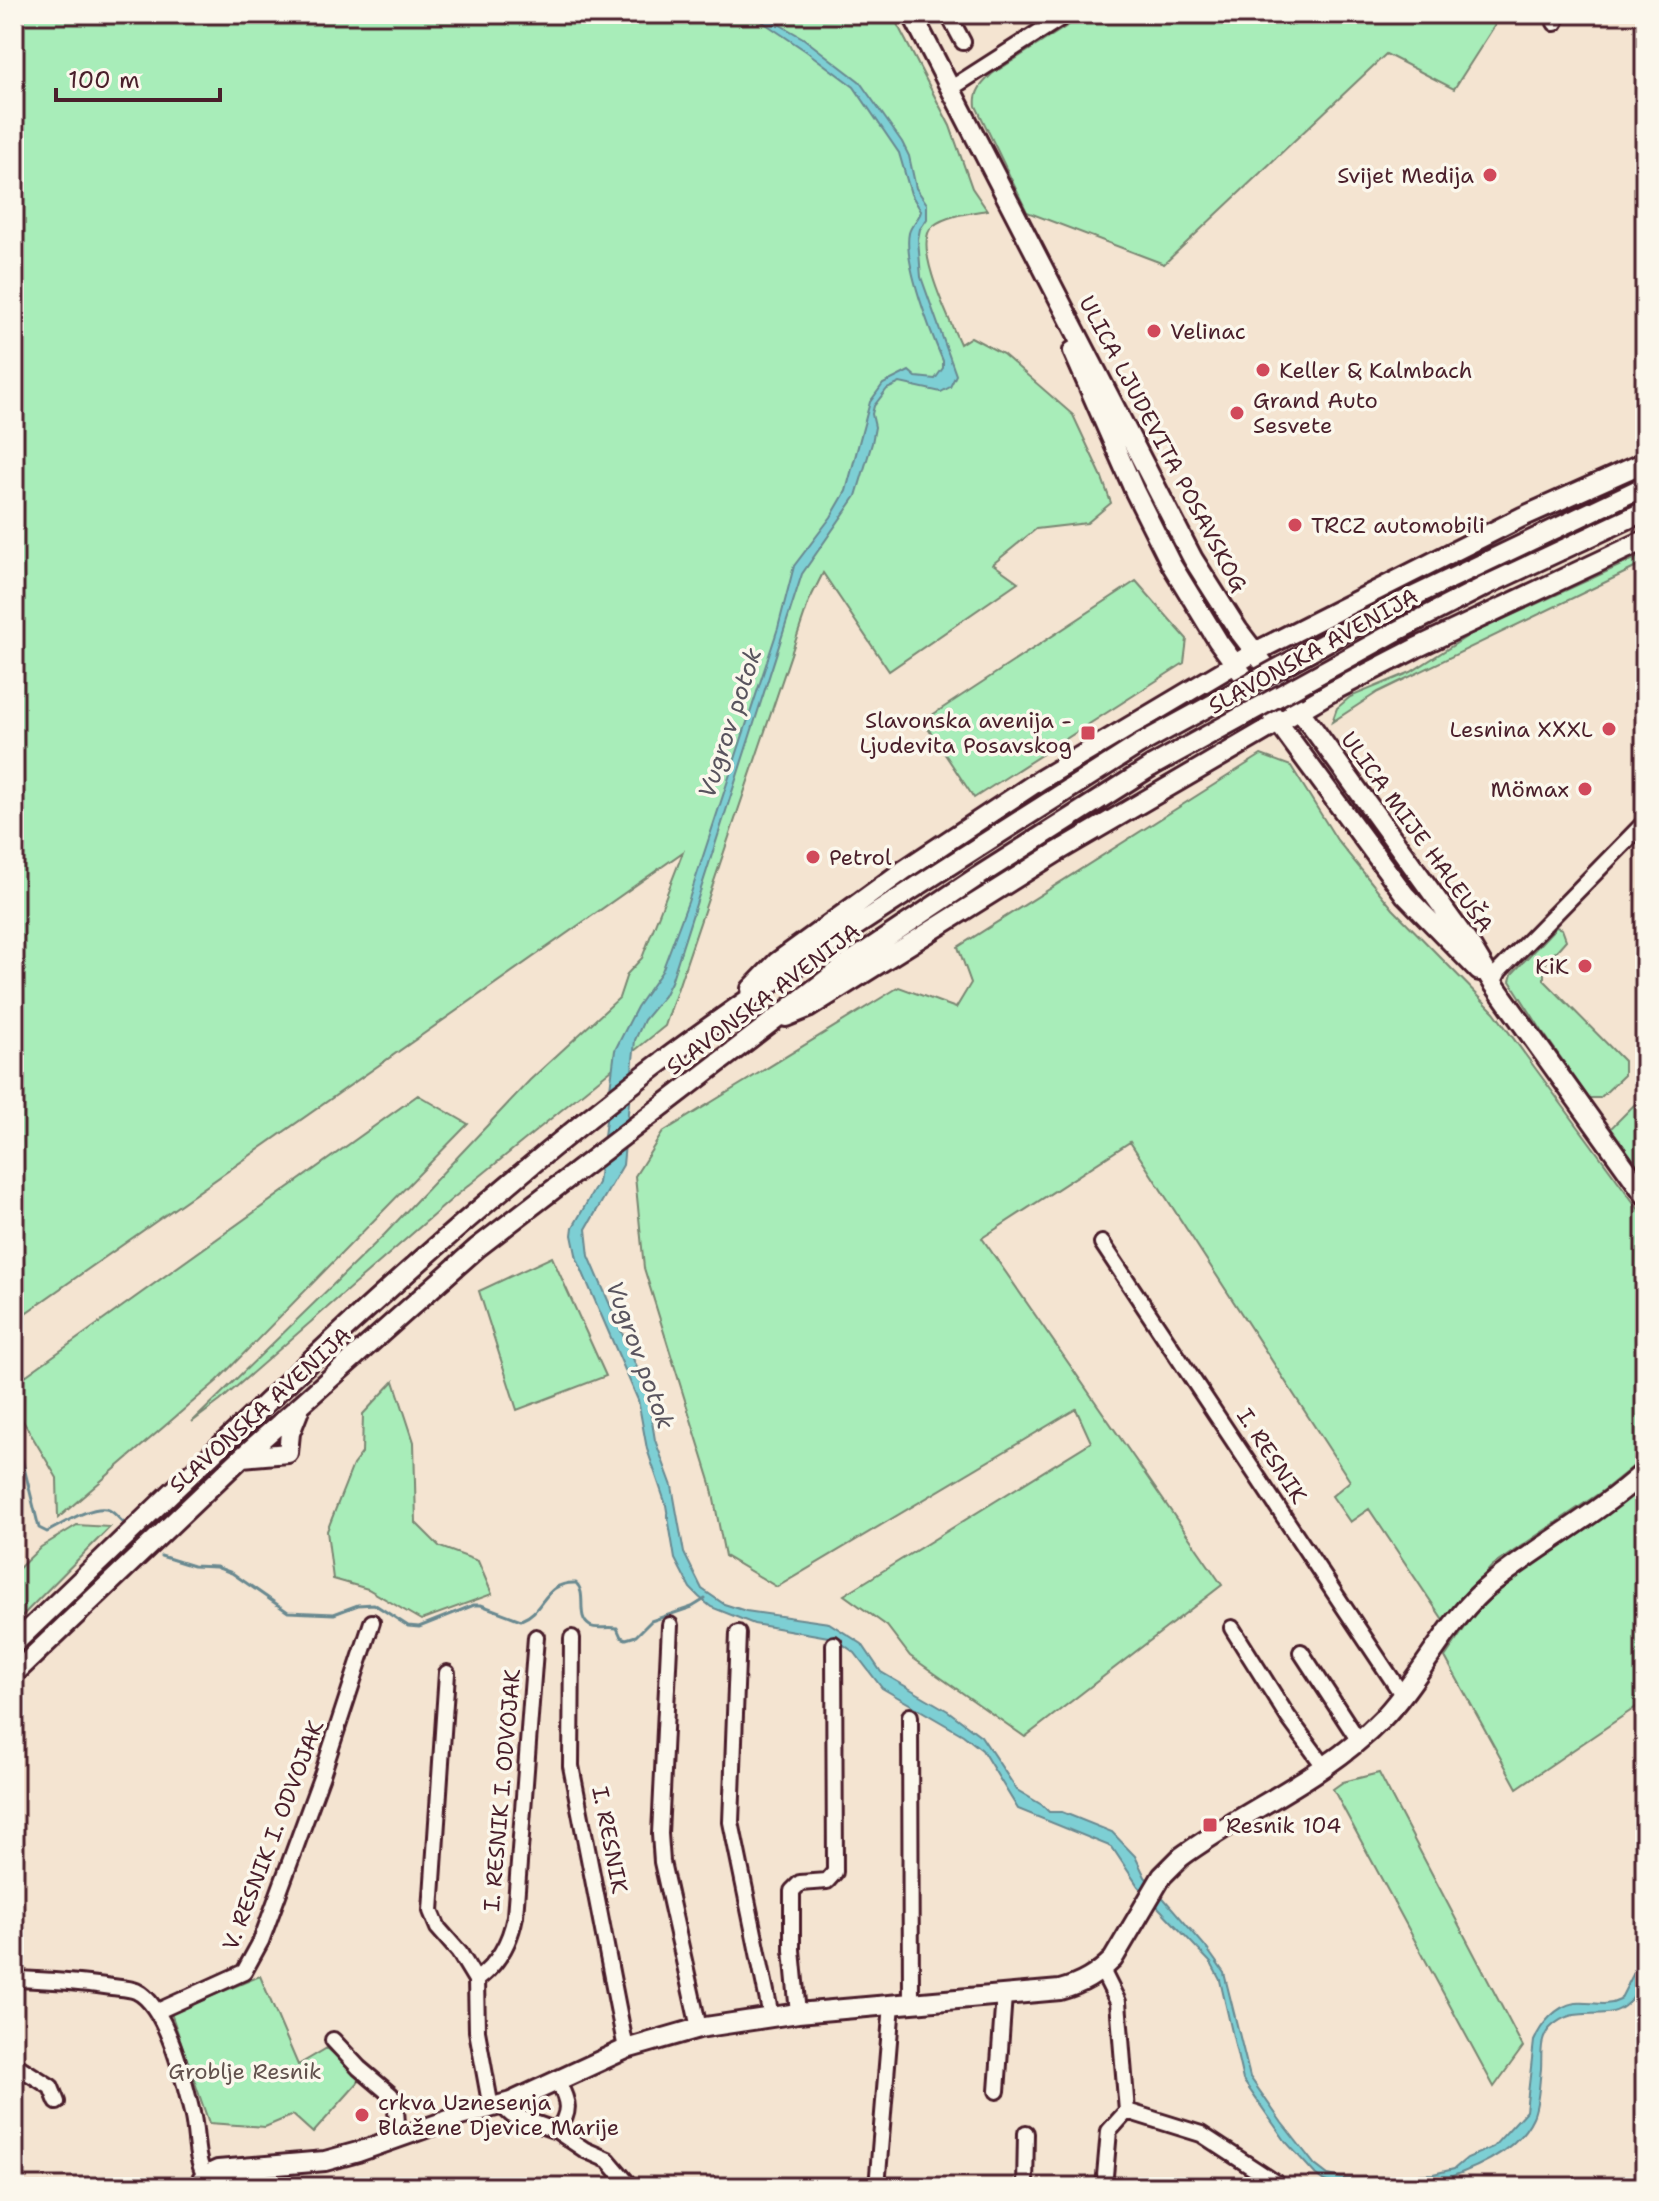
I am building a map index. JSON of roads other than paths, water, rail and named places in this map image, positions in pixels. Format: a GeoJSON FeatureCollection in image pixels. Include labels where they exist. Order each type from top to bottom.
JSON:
{"type":"FeatureCollection","features":[{"type":"Feature","properties":{"kind":"main road","name":"ULICA LJUDEVITA POSAVSKOG"},"geometry":{"type":"LineString","coordinates":[[912,14],[1193,559],[1299,711]]}},
{"type":"Feature","properties":{"kind":"main road","name":"ULICA LJUDEVITA POSAVSKOG"},"geometry":{"type":"LineString","coordinates":[[1057,298],[1070,343],[1135,492],[1171,564],[1235,665],[1279,723]]}},
{"type":"Feature","properties":{"kind":"main road"},"geometry":{"type":"LineString","coordinates":[[741,1005],[777,962],[904,870],[1040,780],[1255,652],[1522,517],[1645,462]]}},
{"type":"Feature","properties":{"kind":"main road","name":"SLAVONSKA AVENIJA"},"geometry":{"type":"LineString","coordinates":[[14,1644],[295,1376],[457,1231],[578,1128],[741,1005],[942,869],[1140,744],[1385,610],[1645,486]]}},
{"type":"Feature","properties":{"kind":"main road","name":"SLAVONSKA AVENIJA"},"geometry":{"type":"LineString","coordinates":[[14,1674],[242,1457],[477,1248],[847,964],[1152,766],[1395,632],[1645,511]]}},
{"type":"Feature","properties":{"kind":"main road"},"geometry":{"type":"LineString","coordinates":[[765,1025],[808,1008],[1057,852],[1299,711],[1416,648],[1645,540]]}},
{"type":"Feature","properties":{"kind":"main road","name":"ULICA MIJE HALEUŠA"},"geometry":{"type":"LineString","coordinates":[[1299,711],[1472,948],[1493,983],[1645,1195]]}},
{"type":"Feature","properties":{"kind":"main road","name":"ULICA MIJE HALEUŠA"},"geometry":{"type":"LineString","coordinates":[[1279,723],[1416,908],[1493,983]]}},
{"type":"Feature","properties":{"kind":"main road"},"geometry":{"type":"LineString","coordinates":[[242,1457],[288,1453],[290,1433],[301,1403]]}},
{"type":"Feature","properties":{"kind":"main road"},"geometry":{"type":"LineString","coordinates":[[201,2182],[226,2169],[325,2161],[496,2106],[558,2082],[626,2049],[699,2028],[798,2013],[1060,1990],[1080,1984],[1113,1959],[1162,1876],[1202,1841],[1359,1741],[1403,1696],[1467,1608],[1491,1583],[1598,1510],[1645,1471]]}},
{"type":"Feature","properties":{"kind":"street"},"geometry":{"type":"LineString","coordinates":[[948,14],[963,42]]}},
{"type":"Feature","properties":{"kind":"street"},"geometry":{"type":"LineString","coordinates":[[950,89],[1067,14]]}},
{"type":"Feature","properties":{"kind":"street"},"geometry":{"type":"LineString","coordinates":[[1493,983],[1499,971],[1645,822]]}},
{"type":"Feature","properties":{"kind":"street","name":"I. RESNIK"},"geometry":{"type":"LineString","coordinates":[[1102,1243],[1403,1696]]}},
{"type":"Feature","properties":{"kind":"street","name":"V. RESNIK I. ODVOJAK"},"geometry":{"type":"LineString","coordinates":[[158,2011],[244,1972],[261,1941],[322,1775],[372,1622]]}},
{"type":"Feature","properties":{"kind":"street"},"geometry":{"type":"LineString","coordinates":[[670,1625],[660,1834],[662,1862],[699,2028]]}},
{"type":"Feature","properties":{"kind":"street"},"geometry":{"type":"LineString","coordinates":[[1232,1628],[1288,1717],[1324,1766]]}},
{"type":"Feature","properties":{"kind":"street"},"geometry":{"type":"LineString","coordinates":[[738,1633],[731,1822],[771,2016]]}},
{"type":"Feature","properties":{"kind":"street","name":"I. RESNIK I. ODVOJAK"},"geometry":{"type":"LineString","coordinates":[[476,1980],[501,1954],[513,1925],[536,1637]]}},
{"type":"Feature","properties":{"kind":"street","name":"I. RESNIK"},"geometry":{"type":"LineString","coordinates":[[572,1638],[571,1766],[626,2049]]}},
{"type":"Feature","properties":{"kind":"street"},"geometry":{"type":"LineString","coordinates":[[798,2013],[792,1950],[792,1891],[800,1883],[827,1881],[835,1872],[834,1644]]}},
{"type":"Feature","properties":{"kind":"street"},"geometry":{"type":"LineString","coordinates":[[1301,1652],[1359,1741]]}},
{"type":"Feature","properties":{"kind":"street"},"geometry":{"type":"LineString","coordinates":[[447,1673],[431,1911],[438,1928],[459,1952],[476,1980],[477,2031],[496,2106],[557,2131],[585,2150],[608,2160],[631,2187]]}},
{"type":"Feature","properties":{"kind":"street"},"geometry":{"type":"LineString","coordinates":[[910,1716],[911,2003]]}},
{"type":"Feature","properties":{"kind":"street"},"geometry":{"type":"LineString","coordinates":[[1102,1970],[1118,2002],[1127,2111],[1109,2131],[1104,2187]]}},
{"type":"Feature","properties":{"kind":"street"},"geometry":{"type":"LineString","coordinates":[[14,1979],[74,1981],[135,1990],[151,2001],[158,2011],[193,2118],[201,2182]]}},
{"type":"Feature","properties":{"kind":"street"},"geometry":{"type":"LineString","coordinates":[[997,2091],[1004,1995]]}},
{"type":"Feature","properties":{"kind":"street"},"geometry":{"type":"LineString","coordinates":[[877,2187],[892,2004]]}},
{"type":"Feature","properties":{"kind":"street"},"geometry":{"type":"LineString","coordinates":[[333,2040],[359,2068],[391,2095],[396,2110],[398,2137]]}},
{"type":"Feature","properties":{"kind":"street"},"geometry":{"type":"LineString","coordinates":[[14,2064],[51,2087],[57,2102]]}},
{"type":"Feature","properties":{"kind":"street"},"geometry":{"type":"LineString","coordinates":[[557,2131],[568,2110],[567,2100],[558,2082]]}},
{"type":"Feature","properties":{"kind":"street"},"geometry":{"type":"LineString","coordinates":[[1127,2111],[1201,2134],[1282,2187]]}},
{"type":"Feature","properties":{"kind":"street"},"geometry":{"type":"LineString","coordinates":[[1025,2187],[1026,2133]]}},
{"type":"Feature","properties":{"kind":"water"},"geometry":{"type":"Polygon","coordinates":[[[751,14],[761,14],[803,38],[859,81],[902,142],[909,156],[916,188],[927,204],[927,219],[918,239],[921,277],[956,375],[950,387],[941,392],[900,383],[887,389],[874,406],[872,443],[856,496],[802,574],[671,982],[664,996],[644,1020],[635,1040],[623,1165],[586,1229],[589,1256],[647,1391],[655,1440],[672,1486],[684,1553],[702,1589],[724,1604],[746,1611],[829,1623],[862,1644],[881,1672],[948,1711],[981,1736],[1017,1790],[1049,1812],[1062,1812],[1112,1832],[1135,1856],[1145,1877],[1205,1946],[1224,1973],[1250,2077],[1315,2165],[1328,2175],[1346,2179],[1433,2174],[1454,2169],[1467,2158],[1493,2147],[1526,2111],[1534,2041],[1545,2022],[1568,2005],[1609,2004],[1620,2000],[1645,1951],[1641,1980],[1625,2005],[1607,2013],[1563,2018],[1546,2033],[1538,2100],[1526,2129],[1494,2157],[1444,2179],[1341,2186],[1316,2175],[1286,2142],[1243,2080],[1220,1980],[1211,1963],[1138,1886],[1112,1847],[1018,1809],[982,1750],[963,1735],[882,1688],[855,1653],[834,1638],[754,1624],[711,1607],[690,1588],[675,1559],[666,1505],[647,1449],[638,1400],[577,1259],[573,1227],[598,1183],[615,1050],[637,1007],[662,971],[688,902],[778,628],[794,566],[831,517],[846,491],[870,402],[883,384],[909,371],[916,377],[935,379],[943,368],[910,261],[909,233],[921,211],[911,194],[899,153],[854,87],[751,14]]]}},
{"type":"Feature","properties":{"kind":"waterway"},"geometry":{"type":"LineString","coordinates":[[14,1427],[39,1528],[47,1532],[78,1516],[103,1509],[111,1511],[124,1523]]}},
{"type":"Feature","properties":{"kind":"waterway"},"geometry":{"type":"LineString","coordinates":[[161,1556],[232,1573],[288,1612],[334,1614],[358,1605],[374,1604],[408,1626],[419,1627],[474,1605],[521,1620],[529,1616],[557,1587],[576,1583],[586,1622],[593,1627],[617,1628],[621,1637],[626,1639],[636,1636],[651,1621],[692,1607],[705,1599]]}},
{"type":"Feature","properties":{"kind":"place","name":"Svijet Medija"},"geometry":{"type":"Point","coordinates":[1490,175]}},
{"type":"Feature","properties":{"kind":"place","name":"Velinac"},"geometry":{"type":"Point","coordinates":[1154,331]}},
{"type":"Feature","properties":{"kind":"place","name":"Keller & Kalmbach"},"geometry":{"type":"Point","coordinates":[1263,370]}},
{"type":"Feature","properties":{"kind":"place","name":"Grand Auto Sesvete"},"geometry":{"type":"Point","coordinates":[1237,413]}},
{"type":"Feature","properties":{"kind":"place","name":"TRCZ automobili"},"geometry":{"type":"Point","coordinates":[1295,525]}},
{"type":"Feature","properties":{"kind":"place","name":"Lesnina XXXL"},"geometry":{"type":"Point","coordinates":[1609,729]}},
{"type":"Feature","properties":{"kind":"place","name":"Slavonska avenija - Ljudevita Posavskog"},"geometry":{"type":"Point","coordinates":[1088,733]}},
{"type":"Feature","properties":{"kind":"place","name":"Mömax"},"geometry":{"type":"Point","coordinates":[1585,789]}},
{"type":"Feature","properties":{"kind":"place","name":"Petrol"},"geometry":{"type":"Point","coordinates":[813,857]}},
{"type":"Feature","properties":{"kind":"place","name":"KiK"},"geometry":{"type":"Point","coordinates":[1585,966]}},
{"type":"Feature","properties":{"kind":"place","name":"Resnik 104"},"geometry":{"type":"Point","coordinates":[1210,1825]}},
{"type":"Feature","properties":{"kind":"place","name":"crkva Uznesenja Blažene Djevice Marije"},"geometry":{"type":"Point","coordinates":[362,2115]}},
{"type":"Feature","properties":{"kind":"water label","name":"Vugrov potok"},"geometry":{"type":"Point","coordinates":[730,723]}},
{"type":"Feature","properties":{"kind":"water label","name":"Vugrov potok"},"geometry":{"type":"Point","coordinates":[640,1355]}},
{"type":"Feature","properties":{"kind":"park label","name":"Groblje Resnik"},"geometry":{"type":"Point","coordinates":[245,2071]}}]}
